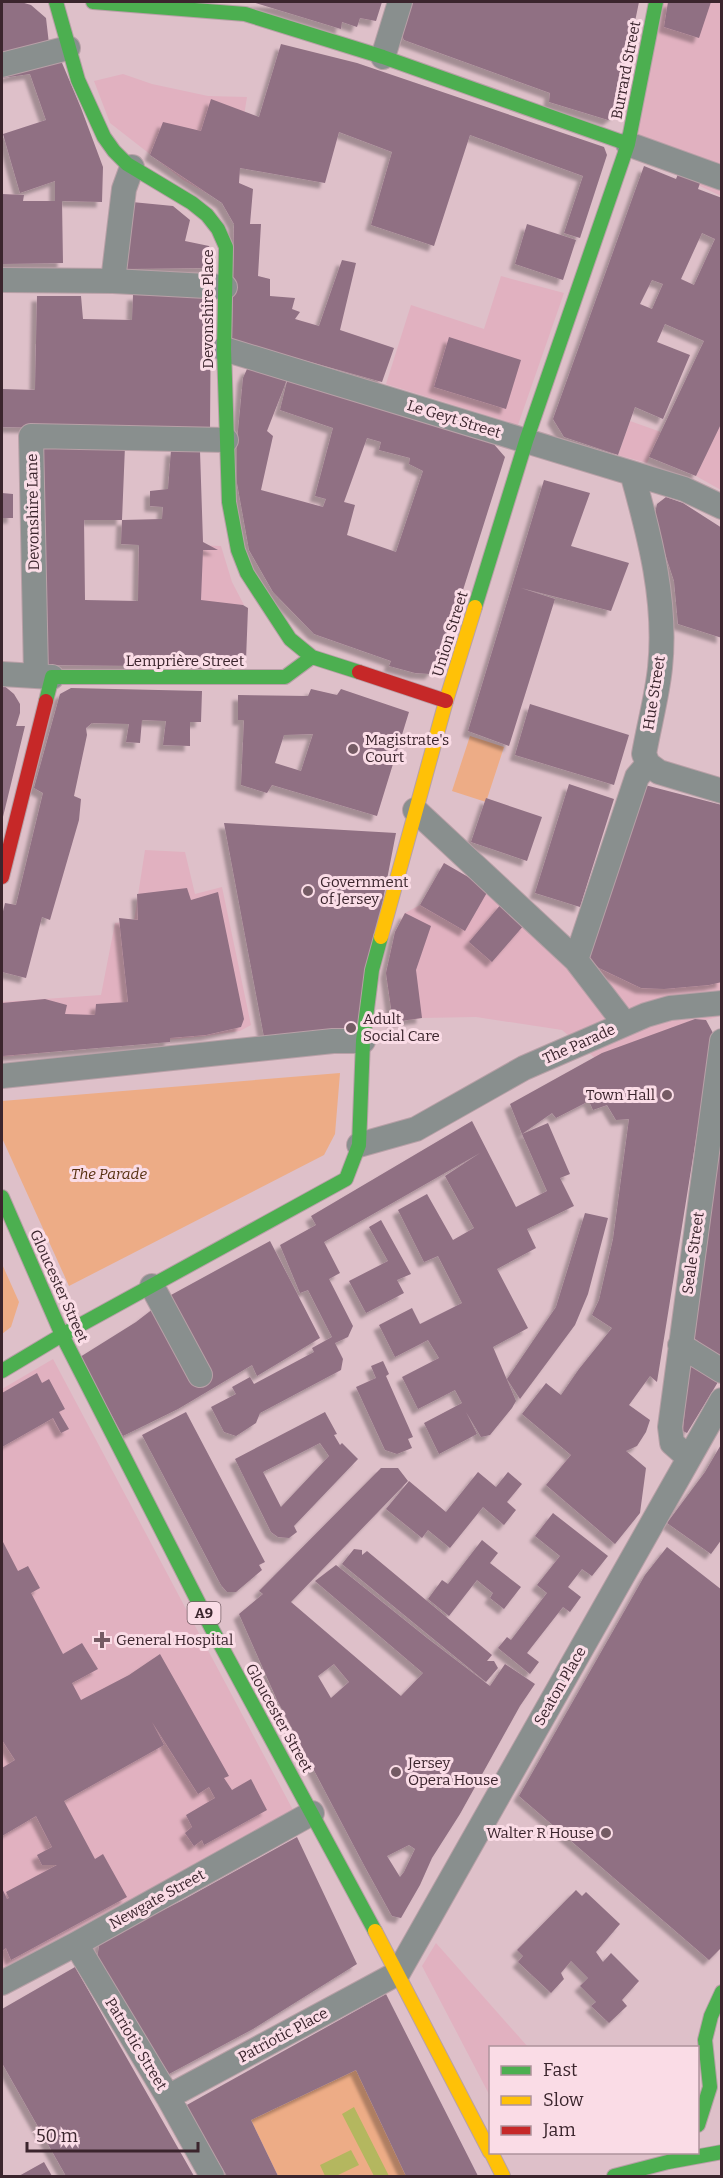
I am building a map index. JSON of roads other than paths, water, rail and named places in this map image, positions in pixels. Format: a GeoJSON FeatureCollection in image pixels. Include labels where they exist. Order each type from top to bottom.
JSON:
{"type":"FeatureCollection","features":[{"type":"Feature","properties":{"kind":"main road","name":"Devonshire Place"},"geometry":{"type":"LineString","coordinates":[[56,2],[68,48],[94,119],[114,151],[132,167],[190,201],[222,232],[226,247],[224,349],[229,502],[241,558],[247,573],[290,639],[312,657]]}},
{"type":"Feature","properties":{"kind":"main road"},"geometry":{"type":"LineString","coordinates":[[93,2],[246,8],[628,144]]}},
{"type":"Feature","properties":{"kind":"main road","name":"Burrard Street"},"geometry":{"type":"LineString","coordinates":[[628,144],[656,2]]}},
{"type":"Feature","properties":{"kind":"main road","name":"Union Street"},"geometry":{"type":"LineString","coordinates":[[360,1145],[363,1041],[372,970],[446,701],[526,441],[628,144]]}},
{"type":"Feature","properties":{"kind":"main road"},"geometry":{"type":"LineString","coordinates":[[312,657],[446,701]]}},
{"type":"Feature","properties":{"kind":"main road","name":"Lemprière Street"},"geometry":{"type":"LineString","coordinates":[[44,676],[285,677],[312,657]]}},
{"type":"Feature","properties":{"kind":"main road"},"geometry":{"type":"LineString","coordinates":[[2,877],[44,676]]}},
{"type":"Feature","properties":{"kind":"main road"},"geometry":{"type":"LineString","coordinates":[[2,1371],[62,1335],[346,1179],[360,1145]]}},
{"type":"Feature","properties":{"kind":"main road","name":"Gloucester Street"},"geometry":{"type":"LineString","coordinates":[[2,1197],[62,1335],[212,1629],[398,1973],[489,2148]]}},
{"type":"Feature","properties":{"kind":"main road"},"geometry":{"type":"LineString","coordinates":[[699,2122],[710,2087],[705,2040],[711,2016],[722,1992]]}},
{"type":"Feature","properties":{"kind":"main road"},"geometry":{"type":"LineString","coordinates":[[710,2087],[720,2106]]}},
{"type":"Feature","properties":{"kind":"main road"},"geometry":{"type":"LineString","coordinates":[[614,2176],[672,2157],[722,2152]]}},
{"type":"Feature","properties":{"kind":"main road","name":"Gloucester Street"},"geometry":{"type":"LineString","coordinates":[[492,2154],[503,2176]]}},
{"type":"Feature","properties":{"kind":"street"},"geometry":{"type":"LineString","coordinates":[[382,57],[400,2]]}},
{"type":"Feature","properties":{"kind":"street"},"geometry":{"type":"LineString","coordinates":[[2,65],[68,48]]}},
{"type":"Feature","properties":{"kind":"street"},"geometry":{"type":"LineString","coordinates":[[628,144],[722,178]]}},
{"type":"Feature","properties":{"kind":"street"},"geometry":{"type":"LineString","coordinates":[[113,281],[124,189],[132,167]]}},
{"type":"Feature","properties":{"kind":"street"},"geometry":{"type":"LineString","coordinates":[[2,280],[113,281],[225,287]]}},
{"type":"Feature","properties":{"kind":"street","name":"Le Geyt Street"},"geometry":{"type":"LineString","coordinates":[[224,349],[684,489],[722,507]]}},
{"type":"Feature","properties":{"kind":"street","name":"Devonshire Lane"},"geometry":{"type":"LineString","coordinates":[[44,676],[31,436],[226,440]]}},
{"type":"Feature","properties":{"kind":"street","name":"Hue Street"},"geometry":{"type":"LineString","coordinates":[[632,473],[649,534],[661,607],[660,669],[644,754],[653,768]]}},
{"type":"Feature","properties":{"kind":"street"},"geometry":{"type":"LineString","coordinates":[[2,674],[44,676]]}},
{"type":"Feature","properties":{"kind":"street"},"geometry":{"type":"LineString","coordinates":[[576,960],[637,777],[653,768],[722,791]]}},
{"type":"Feature","properties":{"kind":"street"},"geometry":{"type":"LineString","coordinates":[[415,810],[576,960],[625,1024]]}},
{"type":"Feature","properties":{"kind":"street","name":"The Parade"},"geometry":{"type":"LineString","coordinates":[[360,1145],[416,1129],[524,1068],[646,1015],[670,1008],[721,1004]]}},
{"type":"Feature","properties":{"kind":"street"},"geometry":{"type":"LineString","coordinates":[[2,1076],[333,1041],[363,1041]]}},
{"type":"Feature","properties":{"kind":"street","name":"Seale Street"},"geometry":{"type":"LineString","coordinates":[[689,1458],[672,1443],[670,1426],[722,1041]]}},
{"type":"Feature","properties":{"kind":"street"},"geometry":{"type":"LineString","coordinates":[[152,1286],[200,1375]]}},
{"type":"Feature","properties":{"kind":"street"},"geometry":{"type":"LineString","coordinates":[[680,1345],[722,1371]]}},
{"type":"Feature","properties":{"kind":"street","name":"Seaton Place"},"geometry":{"type":"LineString","coordinates":[[398,1973],[722,1400]]}},
{"type":"Feature","properties":{"kind":"street","name":"Newgate Street"},"geometry":{"type":"LineString","coordinates":[[2,1983],[312,1813]]}},
{"type":"Feature","properties":{"kind":"street","name":"Patriotic Street"},"geometry":{"type":"LineString","coordinates":[[76,1944],[168,2097],[212,2176]]}},
{"type":"Feature","properties":{"kind":"street","name":"Patriotic Place"},"geometry":{"type":"LineString","coordinates":[[168,2097],[398,1973]]}},
{"type":"Feature","properties":{"kind":"place","name":"Magistrate's Court"},"geometry":{"type":"Point","coordinates":[353,749]}},
{"type":"Feature","properties":{"kind":"place","name":"Government of Jersey"},"geometry":{"type":"Point","coordinates":[308,891]}},
{"type":"Feature","properties":{"kind":"place","name":"Adult Social Care"},"geometry":{"type":"Point","coordinates":[351,1028]}},
{"type":"Feature","properties":{"kind":"place","name":"Town Hall"},"geometry":{"type":"Point","coordinates":[667,1095]}},
{"type":"Feature","properties":{"kind":"place","name":"General Hospital"},"geometry":{"type":"Point","coordinates":[102,1640]}},
{"type":"Feature","properties":{"kind":"place","name":"Jersey Opera House"},"geometry":{"type":"Point","coordinates":[396,1772]}},
{"type":"Feature","properties":{"kind":"place","name":"Walter R House"},"geometry":{"type":"Point","coordinates":[606,1833]}}]}
